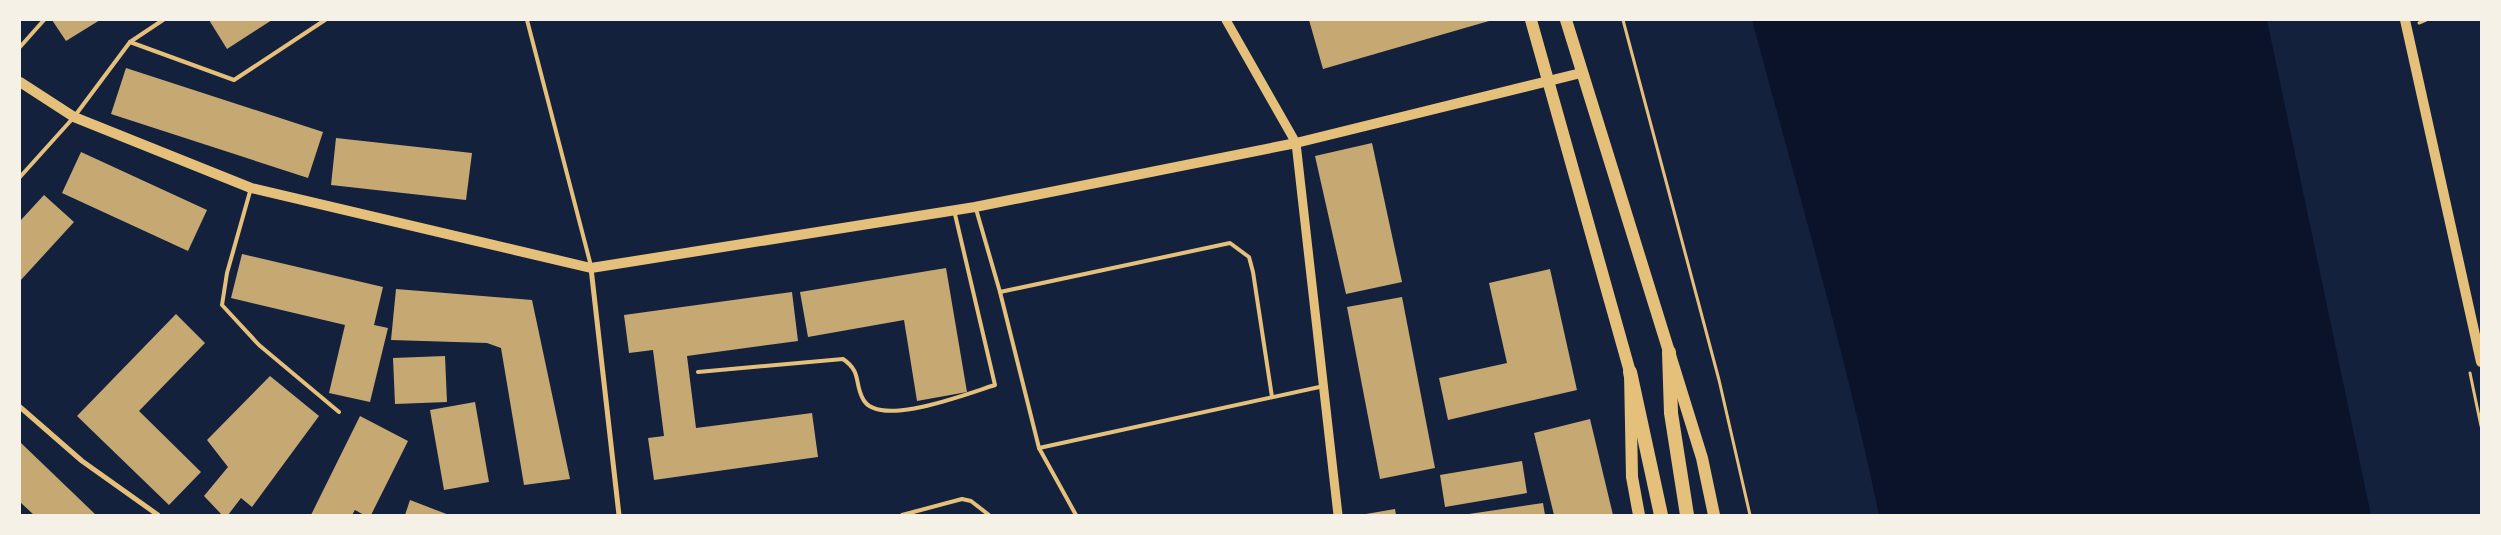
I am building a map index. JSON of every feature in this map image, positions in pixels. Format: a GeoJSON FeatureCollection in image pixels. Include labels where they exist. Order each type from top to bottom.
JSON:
{"type":"FeatureCollection","features":[{"type":"Feature","properties":{"kind":"highway"},"geometry":{"type":"LineString","coordinates":[[1669,352],[1670,413],[1688,515]]}},
{"type":"Feature","properties":{"kind":"highway"},"geometry":{"type":"LineString","coordinates":[[1630,372],[1661,515]]}},
{"type":"Feature","properties":{"kind":"main road"},"geometry":{"type":"LineString","coordinates":[[1531,20],[1630,372],[1632,477],[1639,515]]}},
{"type":"Feature","properties":{"kind":"main road"},"geometry":{"type":"LineString","coordinates":[[1566,20],[1702,458],[1714,515]]}},
{"type":"Feature","properties":{"kind":"main road"},"geometry":{"type":"LineString","coordinates":[[2405,20],[2481,362]]}},
{"type":"Feature","properties":{"kind":"main road"},"geometry":{"type":"LineString","coordinates":[[20,82],[74,117],[251,188],[591,268],[975,207],[1296,143],[1581,73]]}},
{"type":"Feature","properties":{"kind":"street"},"geometry":{"type":"LineString","coordinates":[[1226,20],[1296,143],[1338,515]]}},
{"type":"Feature","properties":{"kind":"street"},"geometry":{"type":"LineString","coordinates":[[591,268],[619,515]]}},
{"type":"Feature","properties":{"kind":"street"},"geometry":{"type":"LineString","coordinates":[[20,407],[82,461],[158,515]]}},
{"type":"Feature","properties":{"kind":"lane"},"geometry":{"type":"LineString","coordinates":[[20,47],[44,20]]}},
{"type":"Feature","properties":{"kind":"lane"},"geometry":{"type":"LineString","coordinates":[[20,177],[74,117],[130,42],[163,20]]}},
{"type":"Feature","properties":{"kind":"lane"},"geometry":{"type":"LineString","coordinates":[[130,42],[234,80],[325,20]]}},
{"type":"Feature","properties":{"kind":"lane"},"geometry":{"type":"LineString","coordinates":[[527,20],[591,268]]}},
{"type":"Feature","properties":{"kind":"lane"},"geometry":{"type":"LineString","coordinates":[[251,188],[227,273],[222,305],[259,345],[339,412]]}},
{"type":"Feature","properties":{"kind":"lane"},"geometry":{"type":"LineString","coordinates":[[975,207],[1000,292],[1039,448],[1076,515]]}},
{"type":"Feature","properties":{"kind":"lane"},"geometry":{"type":"LineString","coordinates":[[698,372],[843,359],[854,366],[863,400],[879,412],[897,412],[995,386],[954,210]]}},
{"type":"Feature","properties":{"kind":"lane"},"geometry":{"type":"LineString","coordinates":[[1000,292],[1230,243],[1249,257],[1254,272],[1272,397]]}},
{"type":"Feature","properties":{"kind":"lane"},"geometry":{"type":"LineString","coordinates":[[1039,448],[1324,386]]}},
{"type":"Feature","properties":{"kind":"lane"},"geometry":{"type":"LineString","coordinates":[[902,515],[962,499],[971,501],[990,515]]}},
{"type":"Feature","properties":{"kind":"path"},"geometry":{"type":"LineString","coordinates":[[1623,20],[1719,380],[1750,515]]}},
{"type":"Feature","properties":{"kind":"water"},"geometry":{"type":"Polygon","coordinates":[[[1752,20],[2267,20],[2371,515],[1879,515],[1851,390],[1752,20]]]}},
{"type":"Feature","properties":{"kind":"building"},"geometry":{"type":"Polygon","coordinates":[[[52,20],[100,20],[66,41],[52,20]]]}},
{"type":"Feature","properties":{"kind":"building"},"geometry":{"type":"Polygon","coordinates":[[[209,20],[272,20],[227,49],[209,20]]]}},
{"type":"Feature","properties":{"kind":"building"},"geometry":{"type":"Polygon","coordinates":[[[1309,20],[1489,20],[1489,21],[1323,69],[1309,20]]]}},
{"type":"Feature","properties":{"kind":"building"},"geometry":{"type":"Polygon","coordinates":[[[126,68],[323,132],[308,178],[111,114],[126,68]]]}},
{"type":"Feature","properties":{"kind":"building"},"geometry":{"type":"Polygon","coordinates":[[[336,138],[472,153],[466,200],[331,185],[336,138]]]}},
{"type":"Feature","properties":{"kind":"building"},"geometry":{"type":"Polygon","coordinates":[[[1372,143],[1402,282],[1346,294],[1315,156],[1372,143]]]}},
{"type":"Feature","properties":{"kind":"building"},"geometry":{"type":"Polygon","coordinates":[[[81,152],[207,210],[188,251],[62,193],[81,152]]]}},
{"type":"Feature","properties":{"kind":"building"},"geometry":{"type":"Polygon","coordinates":[[[44,195],[74,222],[20,281],[20,221],[44,195]]]}},
{"type":"Feature","properties":{"kind":"building"},"geometry":{"type":"Polygon","coordinates":[[[242,254],[383,287],[374,325],[388,328],[370,402],[329,393],[345,325],[231,298],[242,254]]]}},
{"type":"Feature","properties":{"kind":"building"},"geometry":{"type":"Polygon","coordinates":[[[946,268],[967,392],[917,401],[904,320],[808,337],[800,292],[946,268]]]}},
{"type":"Feature","properties":{"kind":"building"},"geometry":{"type":"Polygon","coordinates":[[[1550,269],[1577,390],[1448,420],[1439,378],[1507,363],[1489,283],[1550,269]]]}},
{"type":"Feature","properties":{"kind":"building"},"geometry":{"type":"Polygon","coordinates":[[[396,289],[532,300],[570,479],[524,485],[501,348],[487,343],[391,340],[396,289]]]}},
{"type":"Feature","properties":{"kind":"building"},"geometry":{"type":"Polygon","coordinates":[[[792,292],[798,341],[687,356],[696,428],[812,413],[818,457],[654,480],[648,438],[664,436],[653,350],[629,353],[624,315],[792,292]]]}},
{"type":"Feature","properties":{"kind":"building"},"geometry":{"type":"Polygon","coordinates":[[[1402,297],[1435,468],[1380,479],[1347,307],[1402,297]]]}},
{"type":"Feature","properties":{"kind":"building"},"geometry":{"type":"Polygon","coordinates":[[[176,314],[205,343],[139,411],[201,472],[169,505],[77,416],[176,314]]]}},
{"type":"Feature","properties":{"kind":"building"},"geometry":{"type":"Polygon","coordinates":[[[445,356],[447,402],[395,404],[393,358],[445,356]]]}},
{"type":"Feature","properties":{"kind":"building"},"geometry":{"type":"Polygon","coordinates":[[[270,376],[319,416],[252,507],[241,498],[228,515],[222,515],[204,496],[228,467],[207,440],[270,376]]]}},
{"type":"Feature","properties":{"kind":"building"},"geometry":{"type":"Polygon","coordinates":[[[475,402],[489,482],[444,490],[430,410],[475,402]]]}},
{"type":"Feature","properties":{"kind":"building"},"geometry":{"type":"Polygon","coordinates":[[[360,416],[408,441],[371,515],[364,515],[355,510],[352,515],[311,515],[360,416]]]}},
{"type":"Feature","properties":{"kind":"building"},"geometry":{"type":"Polygon","coordinates":[[[1590,419],[1613,515],[1554,515],[1534,433],[1590,419]]]}},
{"type":"Feature","properties":{"kind":"building"},"geometry":{"type":"Polygon","coordinates":[[[20,442],[96,515],[34,515],[20,502],[20,442]]]}},
{"type":"Feature","properties":{"kind":"building"},"geometry":{"type":"Polygon","coordinates":[[[1522,461],[1527,493],[1445,507],[1440,475],[1522,461]]]}},
{"type":"Feature","properties":{"kind":"building"},"geometry":{"type":"Polygon","coordinates":[[[410,500],[449,515],[405,515],[410,500]]]}},
{"type":"Feature","properties":{"kind":"building"},"geometry":{"type":"Polygon","coordinates":[[[1543,503],[1545,515],[1469,515],[1469,514],[1543,503]]]}},
{"type":"Feature","properties":{"kind":"building"},"geometry":{"type":"Polygon","coordinates":[[[1395,509],[1396,515],[1366,515],[1366,514],[1395,509]]]}}]}
